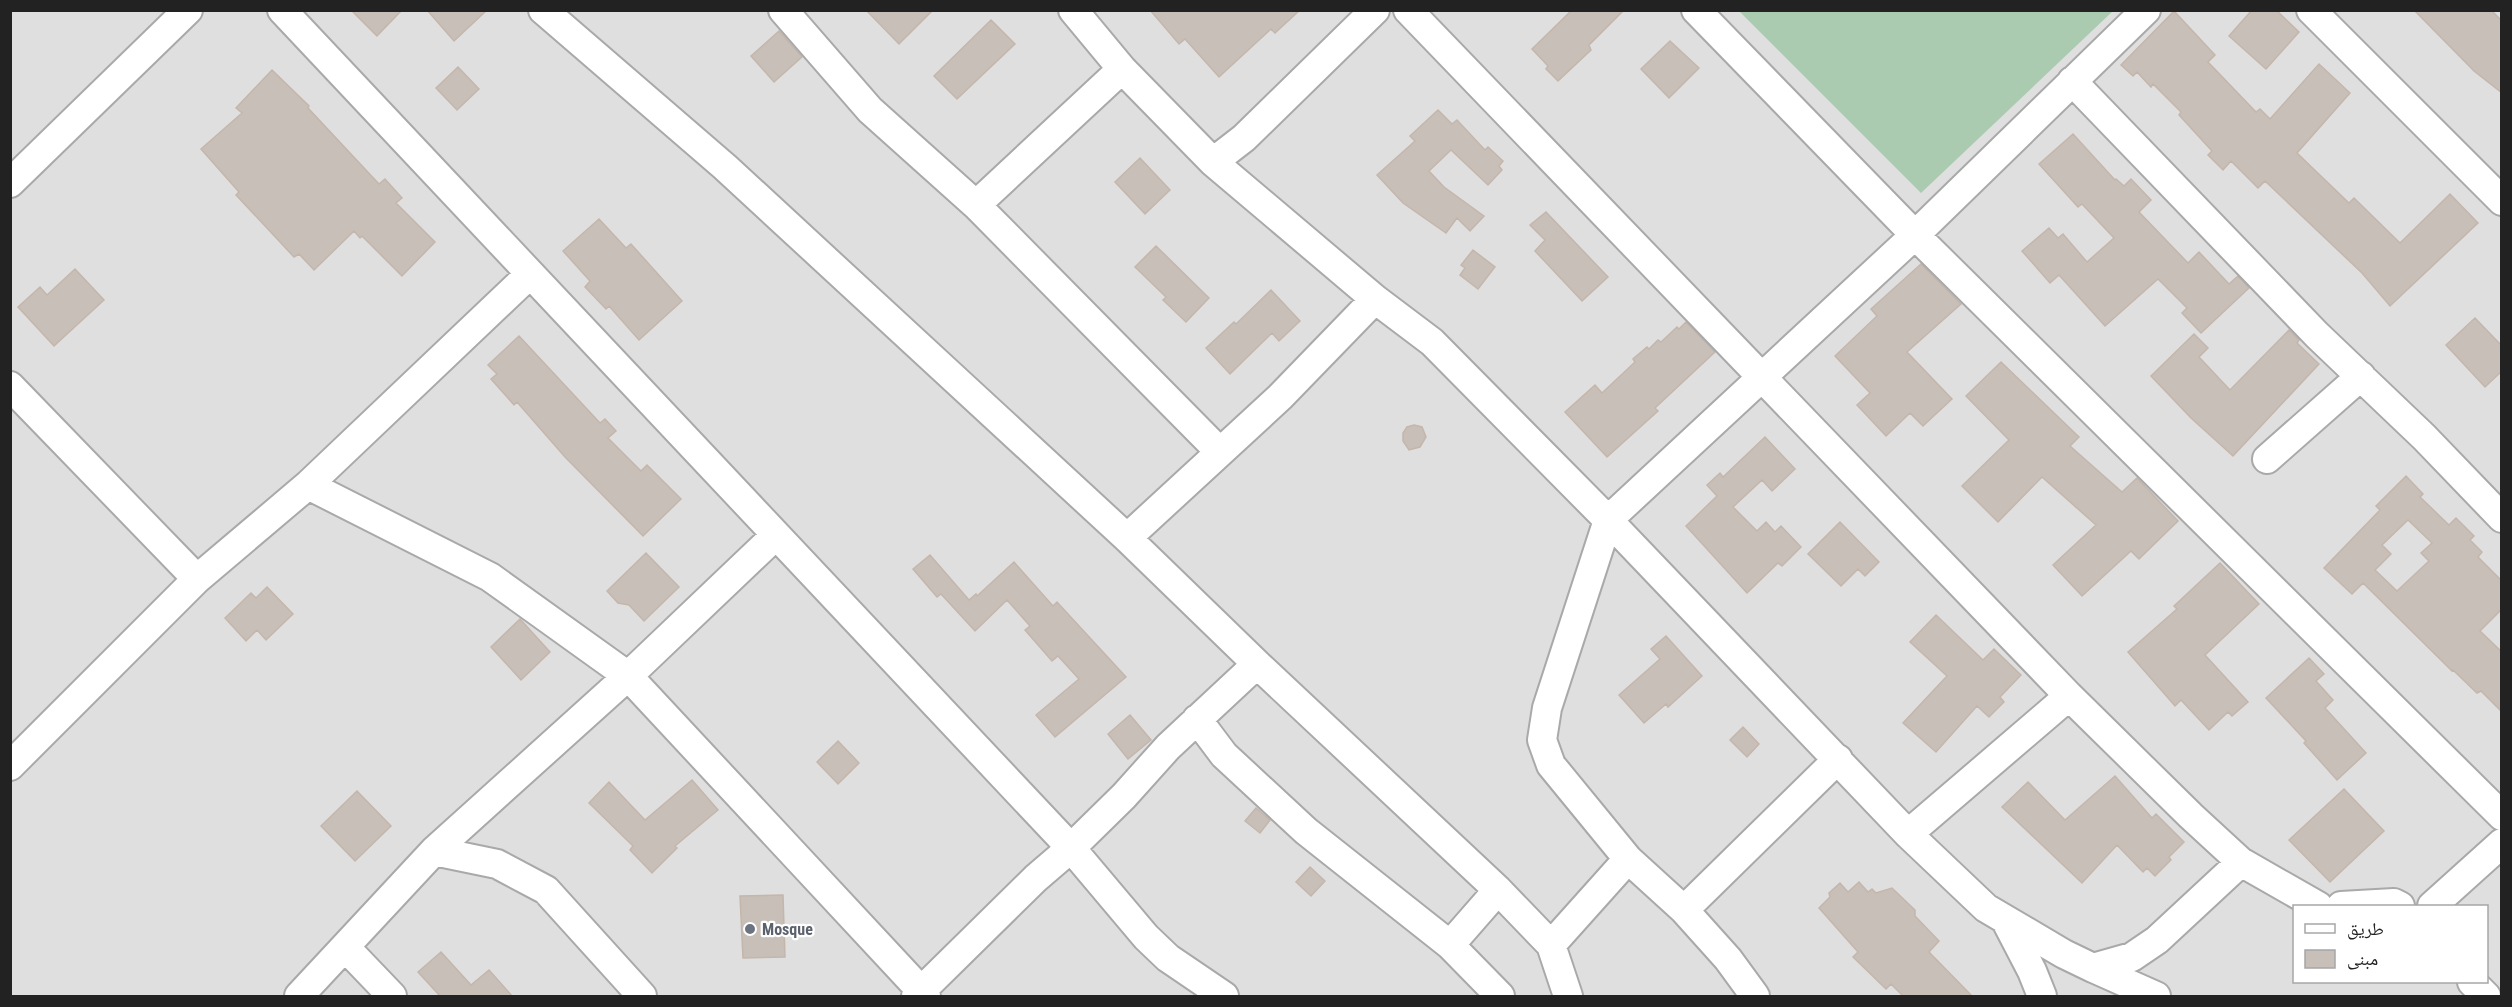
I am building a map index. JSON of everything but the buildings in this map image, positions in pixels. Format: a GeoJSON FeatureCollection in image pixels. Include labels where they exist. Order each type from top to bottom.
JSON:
{"type":"FeatureCollection","features":[{"type":"Feature","properties":{"kind":"street"},"geometry":{"type":"LineString","coordinates":[[10,183],[188,10]]}},
{"type":"Feature","properties":{"kind":"street"},"geometry":{"type":"LineString","coordinates":[[282,10],[1071,849],[1154,944],[1168,958],[1224,996]]}},
{"type":"Feature","properties":{"kind":"street"},"geometry":{"type":"LineString","coordinates":[[543,10],[725,167],[1127,538],[1497,890],[1551,945],[1568,996]]}},
{"type":"Feature","properties":{"kind":"street"},"geometry":{"type":"LineString","coordinates":[[783,10],[870,110],[976,205],[1220,452]]}},
{"type":"Feature","properties":{"kind":"street"},"geometry":{"type":"LineString","coordinates":[[1073,10],[1122,69],[1213,162],[1376,299],[1432,342],[1608,520],[1908,834],[1986,908],[2064,954],[2156,996]]}},
{"type":"Feature","properties":{"kind":"street"},"geometry":{"type":"LineString","coordinates":[[1213,162],[1244,138],[1376,10]]}},
{"type":"Feature","properties":{"kind":"street"},"geometry":{"type":"LineString","coordinates":[[1408,10],[2069,696],[2241,862],[2316,905]]}},
{"type":"Feature","properties":{"kind":"street"},"geometry":{"type":"LineString","coordinates":[[1696,10],[1915,235],[2502,816]]}},
{"type":"Feature","properties":{"kind":"street"},"geometry":{"type":"LineString","coordinates":[[1755,996],[1728,959],[1684,910],[1628,859],[1551,765],[1542,740],[1547,708],[1608,520],[1915,235],[2146,10]]}},
{"type":"Feature","properties":{"kind":"street"},"geometry":{"type":"LineString","coordinates":[[2311,10],[2502,201]]}},
{"type":"Feature","properties":{"kind":"street"},"geometry":{"type":"LineString","coordinates":[[976,205],[1122,69]]}},
{"type":"Feature","properties":{"kind":"street"},"geometry":{"type":"LineString","coordinates":[[2072,81],[2318,335],[2424,437],[2502,518]]}},
{"type":"Feature","properties":{"kind":"street"},"geometry":{"type":"LineString","coordinates":[[10,766],[197,579],[308,485],[530,274]]}},
{"type":"Feature","properties":{"kind":"street"},"geometry":{"type":"LineString","coordinates":[[1127,538],[1280,397],[1376,299]]}},
{"type":"Feature","properties":{"kind":"street"},"geometry":{"type":"LineString","coordinates":[[2267,459],[2361,376]]}},
{"type":"Feature","properties":{"kind":"street"},"geometry":{"type":"LineString","coordinates":[[10,386],[197,579]]}},
{"type":"Feature","properties":{"kind":"street"},"geometry":{"type":"LineString","coordinates":[[308,485],[490,577],[628,676],[921,995],[1036,878],[1071,849],[1197,719],[1257,664]]}},
{"type":"Feature","properties":{"kind":"street"},"geometry":{"type":"LineString","coordinates":[[299,996],[434,851],[628,676],[776,535]]}},
{"type":"Feature","properties":{"kind":"street"},"geometry":{"type":"LineString","coordinates":[[1908,834],[2069,696]]}},
{"type":"Feature","properties":{"kind":"street"},"geometry":{"type":"LineString","coordinates":[[1197,719],[1224,755],[1290,816],[1450,945],[1500,996]]}},
{"type":"Feature","properties":{"kind":"street"},"geometry":{"type":"LineString","coordinates":[[1684,910],[1838,759]]}},
{"type":"Feature","properties":{"kind":"street"},"geometry":{"type":"LineString","coordinates":[[2433,905],[2502,843]]}},
{"type":"Feature","properties":{"kind":"street"},"geometry":{"type":"LineString","coordinates":[[434,851],[497,864],[546,890],[642,996]]}},
{"type":"Feature","properties":{"kind":"street"},"geometry":{"type":"LineString","coordinates":[[1551,945],[1628,859]]}},
{"type":"Feature","properties":{"kind":"street"},"geometry":{"type":"LineString","coordinates":[[2094,968],[2132,957],[2157,940],[2241,862]]}},
{"type":"Feature","properties":{"kind":"street"},"geometry":{"type":"LineString","coordinates":[[1450,945],[1497,890]]}},
{"type":"Feature","properties":{"kind":"street"},"geometry":{"type":"LineString","coordinates":[[2359,905],[2394,903],[2398,905]]}},
{"type":"Feature","properties":{"kind":"street"},"geometry":{"type":"LineString","coordinates":[[2006,921],[2032,971],[2042,996]]}},
{"type":"Feature","properties":{"kind":"street"},"geometry":{"type":"LineString","coordinates":[[346,948],[392,996]]}},
{"type":"Feature","properties":{"kind":"street"},"geometry":{"type":"LineString","coordinates":[[2474,983],[2486,996]]}},
{"type":"Feature","properties":{"kind":"shaded area"},"geometry":{"type":"Polygon","coordinates":[[[10,11],[2501,11],[2501,996],[11,996],[10,11]]]}},
{"type":"Feature","properties":{"kind":"green space"},"geometry":{"type":"Polygon","coordinates":[[[1739,11],[2113,11],[1921,193],[1739,11]]]}},
{"type":"Feature","properties":{"kind":"place","name":"Mosque"},"geometry":{"type":"Point","coordinates":[750,929]}}]}
